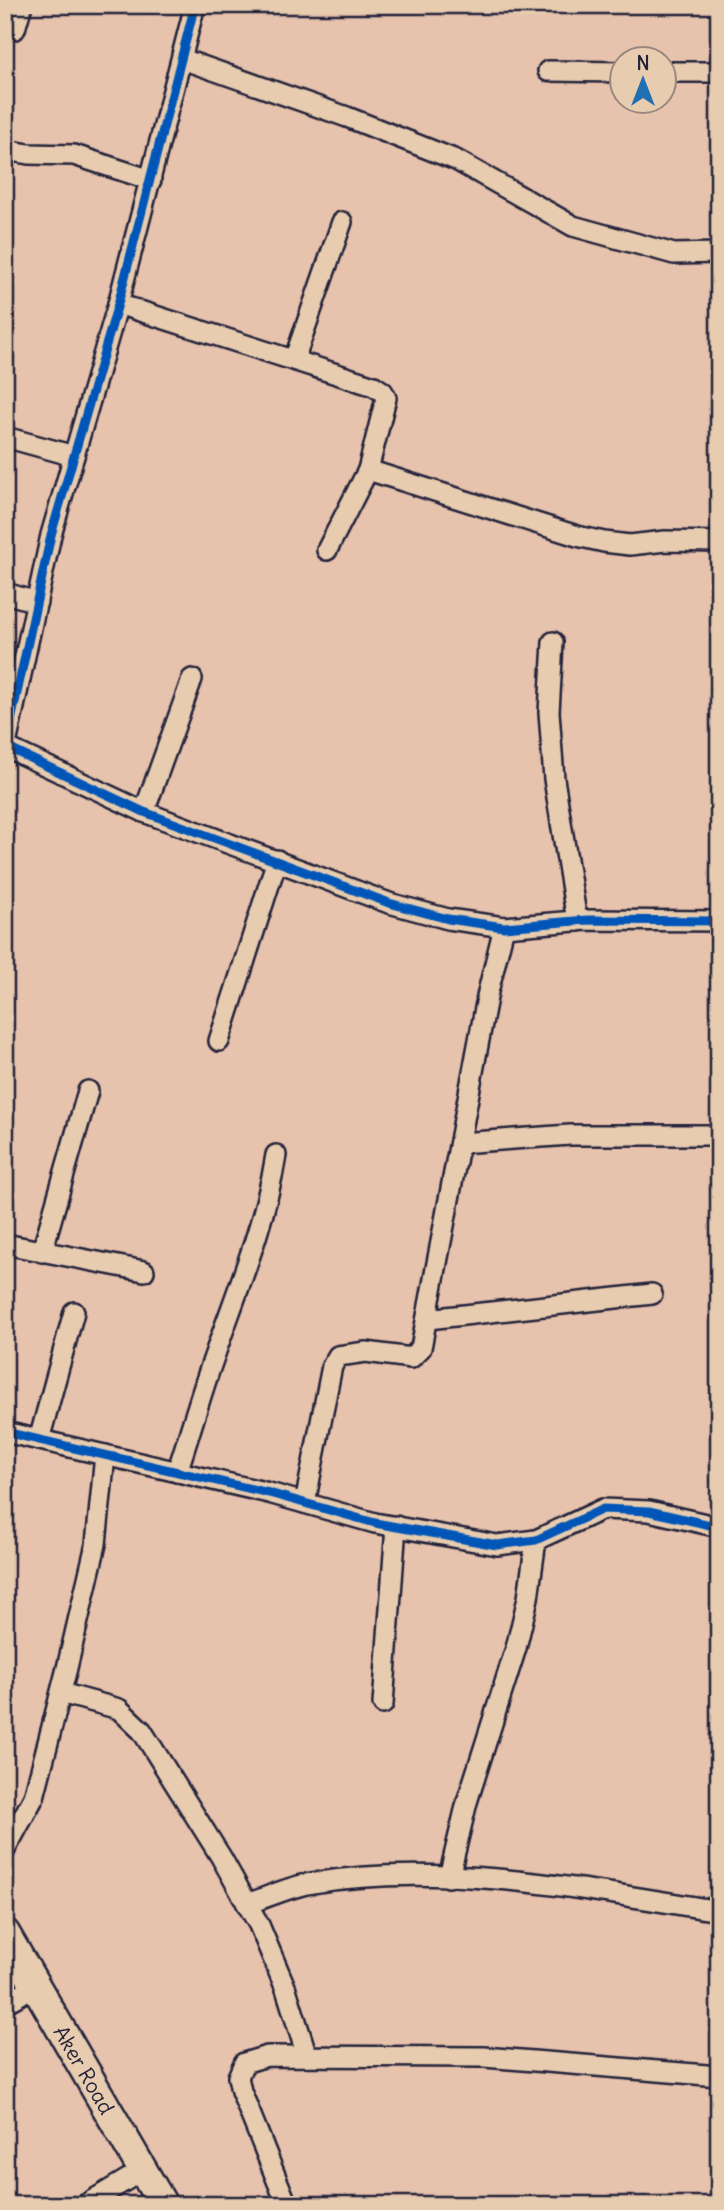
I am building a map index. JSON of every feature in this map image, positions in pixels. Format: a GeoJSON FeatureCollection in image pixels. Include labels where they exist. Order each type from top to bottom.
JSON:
{"type":"FeatureCollection","features":[{"type":"Feature","properties":{"kind":"street"},"geometry":{"type":"LineString","coordinates":[[15,29],[22,5]]}},
{"type":"Feature","properties":{"kind":"street"},"geometry":{"type":"LineString","coordinates":[[195,5],[118,304],[51,535],[5,748],[144,813],[389,903],[448,919],[504,927],[577,921],[719,921]]}},
{"type":"Feature","properties":{"kind":"street"},"geometry":{"type":"LineString","coordinates":[[182,59],[347,117],[456,160],[573,226],[674,254],[719,253]]}},
{"type":"Feature","properties":{"kind":"street"},"geometry":{"type":"LineString","coordinates":[[548,71],[608,72]]}},
{"type":"Feature","properties":{"kind":"street"},"geometry":{"type":"LineString","coordinates":[[678,72],[719,72]]}},
{"type":"Feature","properties":{"kind":"street"},"geometry":{"type":"LineString","coordinates":[[5,150],[29,155],[74,155],[150,180]]}},
{"type":"Feature","properties":{"kind":"street"},"geometry":{"type":"LineString","coordinates":[[294,360],[342,222]]}},
{"type":"Feature","properties":{"kind":"street"},"geometry":{"type":"LineString","coordinates":[[118,304],[374,386],[385,395],[368,470],[327,550]]}},
{"type":"Feature","properties":{"kind":"street"},"geometry":{"type":"LineString","coordinates":[[5,437],[74,456]]}},
{"type":"Feature","properties":{"kind":"street"},"geometry":{"type":"LineString","coordinates":[[368,470],[577,536],[604,542],[630,545],[665,541],[719,542]]}},
{"type":"Feature","properties":{"kind":"street"},"geometry":{"type":"LineString","coordinates":[[5,593],[37,602]]}},
{"type":"Feature","properties":{"kind":"street"},"geometry":{"type":"LineString","coordinates":[[553,642],[550,712],[554,779],[577,921]]}},
{"type":"Feature","properties":{"kind":"street"},"geometry":{"type":"LineString","coordinates":[[144,813],[192,679]]}},
{"type":"Feature","properties":{"kind":"street"},"geometry":{"type":"LineString","coordinates":[[219,1041],[277,860]]}},
{"type":"Feature","properties":{"kind":"street"},"geometry":{"type":"LineString","coordinates":[[305,1503],[332,1366],[338,1356],[366,1352],[411,1358],[421,1348],[488,992],[504,927]]}},
{"type":"Feature","properties":{"kind":"street"},"geometry":{"type":"LineString","coordinates":[[42,1252],[88,1091]]}},
{"type":"Feature","properties":{"kind":"street"},"geometry":{"type":"LineString","coordinates":[[460,1143],[570,1135],[719,1135]]}},
{"type":"Feature","properties":{"kind":"street"},"geometry":{"type":"LineString","coordinates":[[177,1472],[213,1358],[255,1244],[270,1195],[276,1155]]}},
{"type":"Feature","properties":{"kind":"street"},"geometry":{"type":"LineString","coordinates":[[5,1244],[144,1271]]}},
{"type":"Feature","properties":{"kind":"street"},"geometry":{"type":"LineString","coordinates":[[428,1318],[652,1294]]}},
{"type":"Feature","properties":{"kind":"street"},"geometry":{"type":"LineString","coordinates":[[39,1440],[74,1312]]}},
{"type":"Feature","properties":{"kind":"street"},"geometry":{"type":"LineString","coordinates":[[5,1432],[396,1527],[497,1545],[536,1541],[603,1509],[649,1511],[719,1527]]}},
{"type":"Feature","properties":{"kind":"street"},"geometry":{"type":"LineString","coordinates":[[5,1850],[34,1797],[61,1693],[96,1544],[105,1455]]}},
{"type":"Feature","properties":{"kind":"street"},"geometry":{"type":"LineString","coordinates":[[383,1704],[396,1527]]}},
{"type":"Feature","properties":{"kind":"street"},"geometry":{"type":"LineString","coordinates":[[449,1877],[467,1802],[516,1648],[528,1598],[536,1541]]}},
{"type":"Feature","properties":{"kind":"street"},"geometry":{"type":"LineString","coordinates":[[61,1693],[119,1709],[142,1731],[221,1857],[247,1904],[286,1989],[307,2056]]}},
{"type":"Feature","properties":{"kind":"street"},"geometry":{"type":"LineString","coordinates":[[247,1904],[310,1883],[398,1875],[510,1882],[719,1911]]}},
{"type":"Feature","properties":{"kind":"street","name":"Aker Road"},"geometry":{"type":"LineString","coordinates":[[5,1933],[163,2205]]}},
{"type":"Feature","properties":{"kind":"street","name":"Aker Road"},"geometry":{"type":"LineString","coordinates":[[5,1967],[13,1998],[144,2205]]}},
{"type":"Feature","properties":{"kind":"street"},"geometry":{"type":"LineString","coordinates":[[287,2205],[241,2091],[238,2077],[244,2063],[267,2056],[484,2057],[719,2076]]}},
{"type":"Feature","properties":{"kind":"street"},"geometry":{"type":"LineString","coordinates":[[86,2205],[128,2179]]}},
{"type":"Feature","properties":{"kind":"cycle path"},"geometry":{"type":"LineString","coordinates":[[5,749],[51,535],[118,304],[195,5]]}},
{"type":"Feature","properties":{"kind":"cycle path"},"geometry":{"type":"LineString","coordinates":[[6,747],[144,812],[389,903],[448,919],[504,927],[587,920],[719,921]]}},
{"type":"Feature","properties":{"kind":"cycle path"},"geometry":{"type":"LineString","coordinates":[[5,1432],[269,1493],[375,1523],[497,1545],[536,1540],[603,1509],[649,1511],[719,1527]]}}]}
